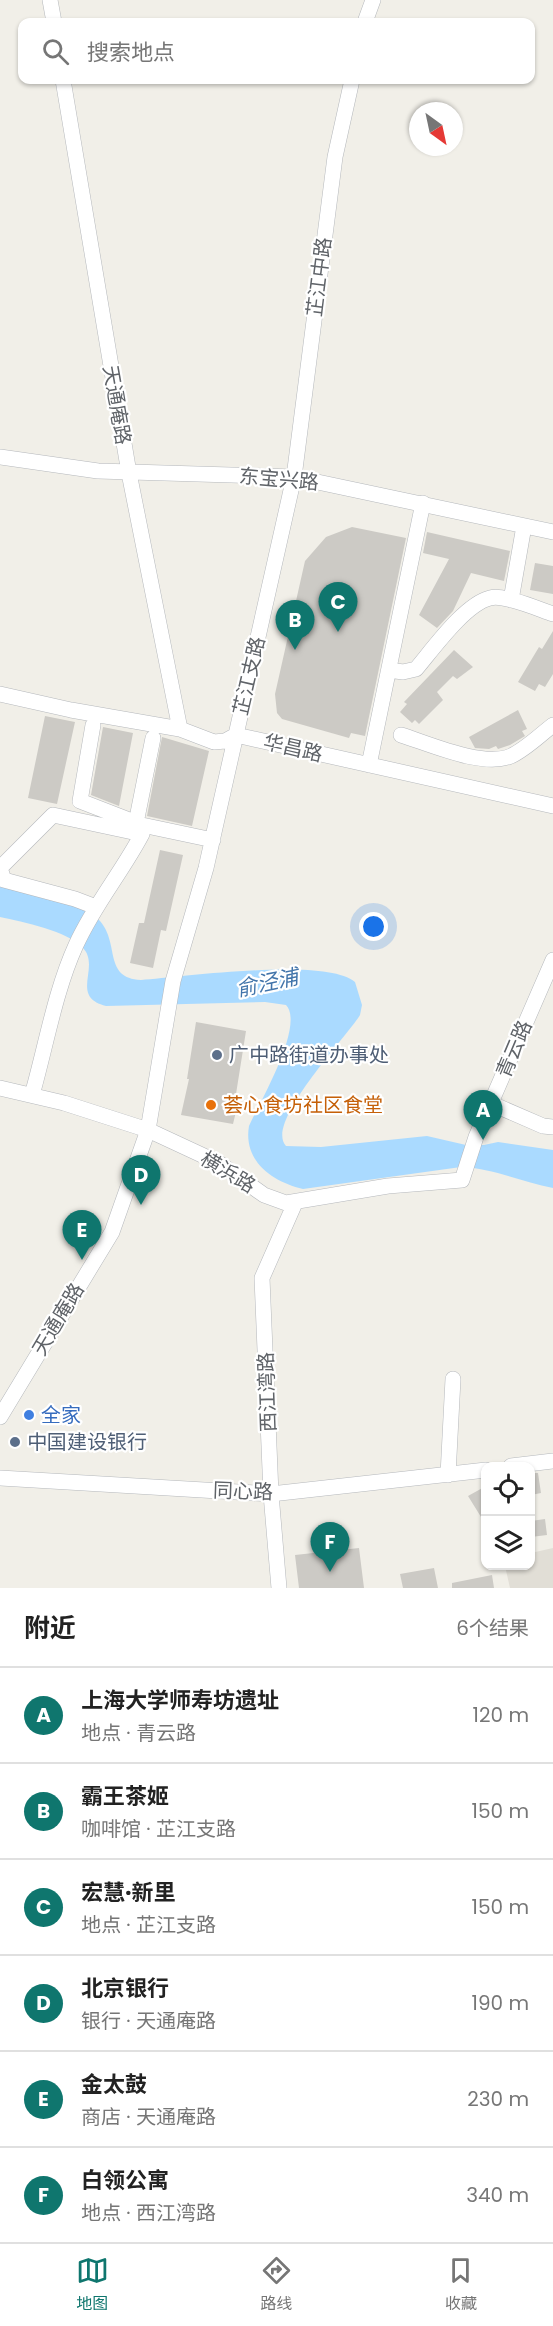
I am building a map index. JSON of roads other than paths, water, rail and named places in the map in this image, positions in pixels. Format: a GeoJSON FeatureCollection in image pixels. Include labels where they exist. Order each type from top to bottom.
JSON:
{"type":"FeatureCollection","features":[{"type":"Feature","properties":{"kind":"street"},"geometry":{"type":"LineString","coordinates":[[51,0],[53,18]]}},
{"type":"Feature","properties":{"kind":"street"},"geometry":{"type":"LineString","coordinates":[[366,18],[373,0]]}},
{"type":"Feature","properties":{"kind":"street","name":"天通庵路"},"geometry":{"type":"LineString","coordinates":[[64,84],[129,472],[180,729]]}},
{"type":"Feature","properties":{"kind":"street","name":"芷江中路"},"geometry":{"type":"LineString","coordinates":[[294,477],[334,157],[351,84]]}},
{"type":"Feature","properties":{"kind":"street","name":"东宝兴路"},"geometry":{"type":"LineString","coordinates":[[0,457],[98,471],[294,477],[553,532]]}},
{"type":"Feature","properties":{"kind":"street","name":"芷江支路"},"geometry":{"type":"LineString","coordinates":[[236,735],[294,477]]}},
{"type":"Feature","properties":{"kind":"street"},"geometry":{"type":"LineString","coordinates":[[369,765],[423,503]]}},
{"type":"Feature","properties":{"kind":"street"},"geometry":{"type":"LineString","coordinates":[[510,600],[524,526]]}},
{"type":"Feature","properties":{"kind":"street"},"geometry":{"type":"LineString","coordinates":[[389,670],[403,672],[416,669],[471,607],[491,597],[510,600],[553,614]]}},
{"type":"Feature","properties":{"kind":"street","name":"华昌路"},"geometry":{"type":"LineString","coordinates":[[0,694],[71,710],[180,729],[213,742],[225,741],[236,735],[553,806]]}},
{"type":"Feature","properties":{"kind":"street"},"geometry":{"type":"LineString","coordinates":[[93,725],[80,801],[136,823],[213,840],[236,735]]}},
{"type":"Feature","properties":{"kind":"street"},"geometry":{"type":"LineString","coordinates":[[401,735],[475,758],[495,760],[511,756],[553,725]]}},
{"type":"Feature","properties":{"kind":"street"},"geometry":{"type":"LineString","coordinates":[[136,823],[153,738]]}},
{"type":"Feature","properties":{"kind":"street"},"geometry":{"type":"LineString","coordinates":[[33,1095],[75,946],[94,910],[129,859],[142,834],[54,815],[0,868],[4,880],[75,898],[94,910]]}},
{"type":"Feature","properties":{"kind":"street","name":"天通庵路"},"geometry":{"type":"LineString","coordinates":[[0,1417],[112,1232],[148,1130],[173,981],[213,840]]}},
{"type":"Feature","properties":{"kind":"street","name":"青云路"},"geometry":{"type":"LineString","coordinates":[[463,1177],[490,1103],[553,960]]}},
{"type":"Feature","properties":{"kind":"street","name":"横浜路"},"geometry":{"type":"LineString","coordinates":[[0,1088],[33,1095],[148,1130],[219,1163],[264,1195],[295,1203],[388,1186],[463,1177]]}},
{"type":"Feature","properties":{"kind":"street"},"geometry":{"type":"LineString","coordinates":[[490,1103],[543,1126],[553,1127]]}},
{"type":"Feature","properties":{"kind":"street","name":"西江湾路"},"geometry":{"type":"LineString","coordinates":[[279,1588],[271,1494],[262,1278],[295,1203]]}},
{"type":"Feature","properties":{"kind":"street"},"geometry":{"type":"LineString","coordinates":[[448,1475],[453,1379]]}},
{"type":"Feature","properties":{"kind":"street"},"geometry":{"type":"LineString","coordinates":[[535,1464],[553,1461]]}},
{"type":"Feature","properties":{"kind":"street","name":"同心路"},"geometry":{"type":"LineString","coordinates":[[0,1478],[271,1494],[481,1471]]}},
{"type":"Feature","properties":{"kind":"water","name":"俞泾浦"},"geometry":{"type":"Polygon","coordinates":[[[0,884],[68,903],[92,914],[106,930],[117,967],[129,978],[141,980],[285,970],[339,975],[355,982],[362,1005],[360,1015],[296,1101],[286,1119],[282,1135],[286,1146],[321,1147],[427,1136],[466,1145],[498,1142],[553,1150],[553,1188],[484,1170],[461,1167],[303,1189],[281,1181],[262,1168],[255,1159],[248,1138],[249,1126],[286,1046],[290,1015],[286,1005],[265,1002],[106,1006],[95,1002],[89,996],[87,989],[89,964],[88,956],[83,948],[56,932],[0,917],[0,884]]]}},
{"type":"Feature","properties":{"kind":"place","name":"宏慧·新里"},"geometry":{"type":"Point","coordinates":[338,632]}},
{"type":"Feature","properties":{"kind":"place","name":"霸王茶姬"},"geometry":{"type":"Point","coordinates":[295,650]}},
{"type":"Feature","properties":{"kind":"place","name":"广中路街道办事处"},"geometry":{"type":"Point","coordinates":[217,1055]}},
{"type":"Feature","properties":{"kind":"place","name":"荟心食坊社区食堂"},"geometry":{"type":"Point","coordinates":[211,1105]}},
{"type":"Feature","properties":{"kind":"place","name":"上海大学师寿坊遗址"},"geometry":{"type":"Point","coordinates":[483,1140]}},
{"type":"Feature","properties":{"kind":"place","name":"北京银行"},"geometry":{"type":"Point","coordinates":[141,1205]}},
{"type":"Feature","properties":{"kind":"place","name":"金太鼓"},"geometry":{"type":"Point","coordinates":[82,1260]}},
{"type":"Feature","properties":{"kind":"place","name":"全家"},"geometry":{"type":"Point","coordinates":[29,1415]}},
{"type":"Feature","properties":{"kind":"place","name":"中国建设银行"},"geometry":{"type":"Point","coordinates":[15,1442]}},
{"type":"Feature","properties":{"kind":"place","name":"白领公寓"},"geometry":{"type":"Point","coordinates":[330,1572]}}]}
